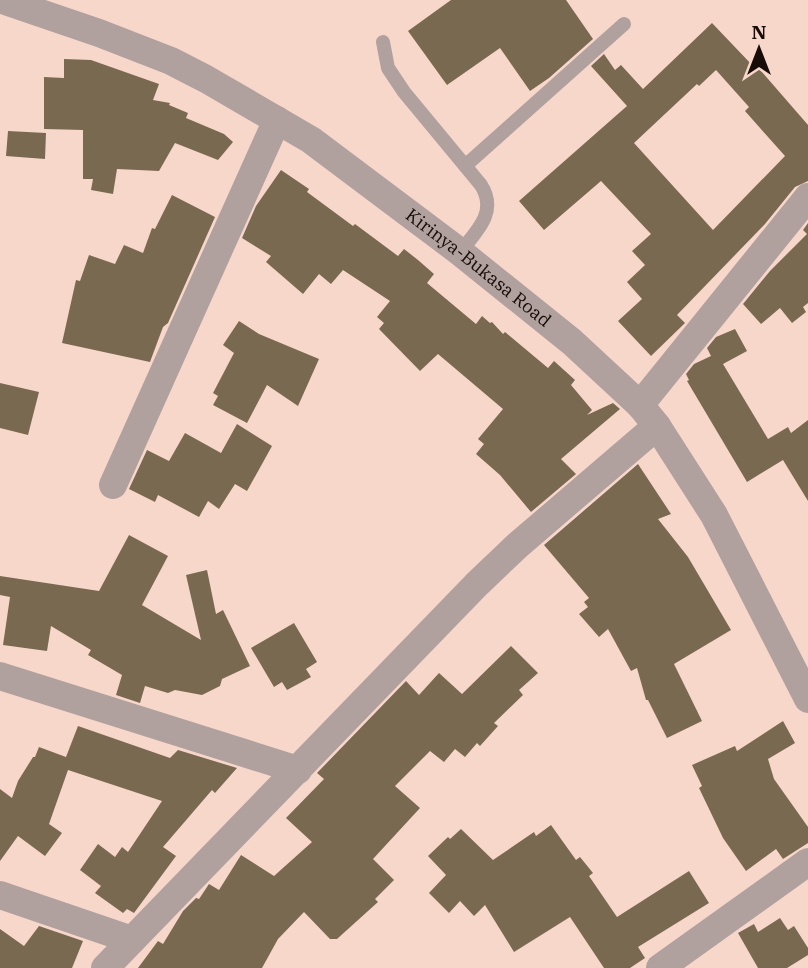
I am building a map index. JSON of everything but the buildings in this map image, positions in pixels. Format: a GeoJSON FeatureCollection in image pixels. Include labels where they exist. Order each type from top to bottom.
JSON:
{"type":"FeatureCollection","features":[{"type":"Feature","properties":{"kind":"street","name":"Kirinya-Bukasa Road"},"geometry":{"type":"LineString","coordinates":[[2,0],[86,28],[171,61],[277,120],[310,140],[460,252],[572,342],[649,416],[714,515],[808,699]]}},
{"type":"Feature","properties":{"kind":"street"},"geometry":{"type":"LineString","coordinates":[[113,485],[277,120]]}},
{"type":"Feature","properties":{"kind":"street"},"geometry":{"type":"LineString","coordinates":[[105,968],[510,552],[649,416],[808,197]]}},
{"type":"Feature","properties":{"kind":"street"},"geometry":{"type":"LineString","coordinates":[[0,676],[298,770]]}},
{"type":"Feature","properties":{"kind":"street"},"geometry":{"type":"LineString","coordinates":[[660,968],[808,862]]}},
{"type":"Feature","properties":{"kind":"street"},"geometry":{"type":"LineString","coordinates":[[0,895],[132,940]]}},
{"type":"Feature","properties":{"kind":"lane"},"geometry":{"type":"LineString","coordinates":[[465,166],[624,24]]}},
{"type":"Feature","properties":{"kind":"lane"},"geometry":{"type":"LineString","coordinates":[[383,42],[388,68],[404,92],[481,184],[489,198],[487,212],[479,228],[460,252]]}}]}
